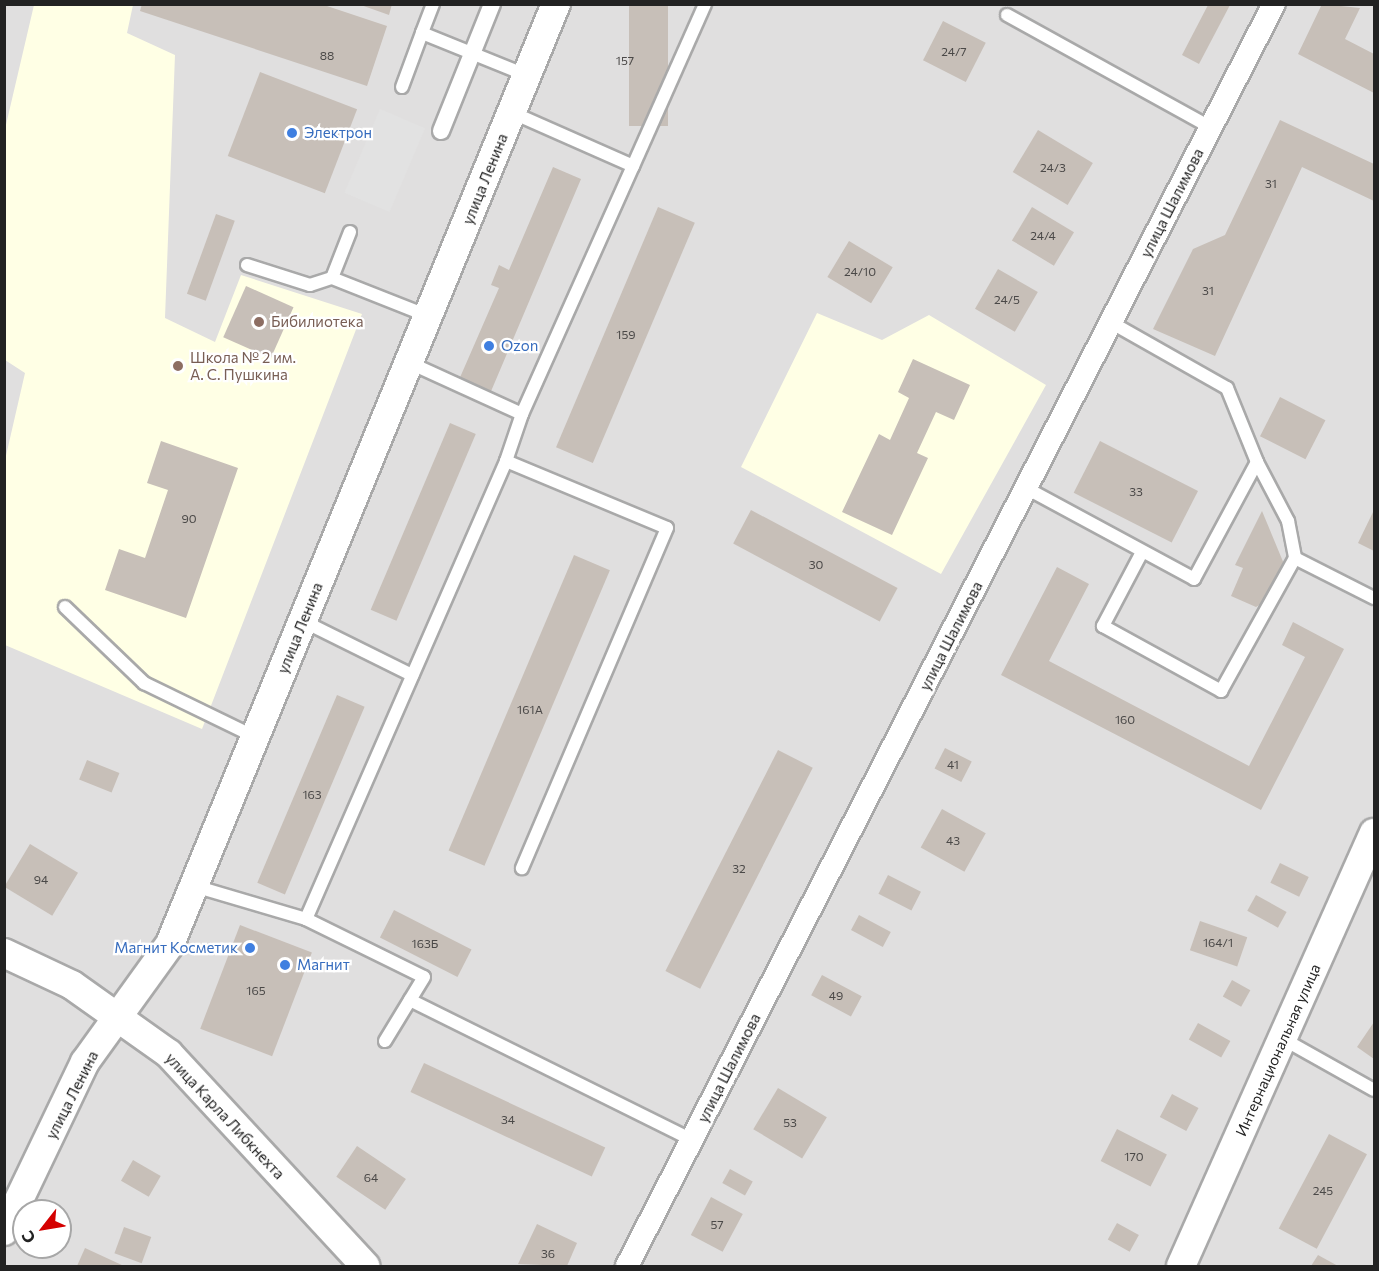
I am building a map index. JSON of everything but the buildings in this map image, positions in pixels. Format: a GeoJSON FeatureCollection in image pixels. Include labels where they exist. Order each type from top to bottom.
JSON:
{"type":"FeatureCollection","features":[{"type":"Feature","properties":{"kind":"street"},"geometry":{"type":"LineString","coordinates":[[441,131],[492,4]]}},
{"type":"Feature","properties":{"kind":"street","name":"улица Ленина"},"geometry":{"type":"LineString","coordinates":[[4,1231],[85,1062],[170,944],[556,4]]}},
{"type":"Feature","properties":{"kind":"street","name":"улица Шалимова"},"geometry":{"type":"LineString","coordinates":[[627,1266],[1274,4]]}},
{"type":"Feature","properties":{"kind":"street","name":"Интернациональная улица"},"geometry":{"type":"LineString","coordinates":[[1181,1266],[1374,833]]}},
{"type":"Feature","properties":{"kind":"street","name":"улица Карла Либкнехта"},"geometry":{"type":"LineString","coordinates":[[4,953],[72,985],[169,1054],[365,1266]]}},
{"type":"Feature","properties":{"kind":"lane"},"geometry":{"type":"LineString","coordinates":[[402,87],[434,4]]}},
{"type":"Feature","properties":{"kind":"lane"},"geometry":{"type":"LineString","coordinates":[[306,919],[506,461],[522,414],[705,4]]}},
{"type":"Feature","properties":{"kind":"lane"},"geometry":{"type":"LineString","coordinates":[[1007,15],[1210,127]]}},
{"type":"Feature","properties":{"kind":"lane"},"geometry":{"type":"LineString","coordinates":[[422,33],[527,76]]}},
{"type":"Feature","properties":{"kind":"lane"},"geometry":{"type":"LineString","coordinates":[[513,112],[633,166]]}},
{"type":"Feature","properties":{"kind":"lane"},"geometry":{"type":"LineString","coordinates":[[332,278],[350,232]]}},
{"type":"Feature","properties":{"kind":"lane"},"geometry":{"type":"LineString","coordinates":[[247,265],[310,285],[332,278],[429,316]]}},
{"type":"Feature","properties":{"kind":"lane"},"geometry":{"type":"LineString","coordinates":[[1112,323],[1227,388],[1257,462],[1288,521],[1295,558],[1221,691],[1104,626],[1142,552]]}},
{"type":"Feature","properties":{"kind":"lane"},"geometry":{"type":"LineString","coordinates":[[410,363],[522,414]]}},
{"type":"Feature","properties":{"kind":"lane"},"geometry":{"type":"LineString","coordinates":[[506,461],[667,528],[522,868]]}},
{"type":"Feature","properties":{"kind":"lane"},"geometry":{"type":"LineString","coordinates":[[1026,489],[1194,579],[1257,462]]}},
{"type":"Feature","properties":{"kind":"lane"},"geometry":{"type":"LineString","coordinates":[[1295,558],[1374,598]]}},
{"type":"Feature","properties":{"kind":"lane"},"geometry":{"type":"LineString","coordinates":[[66,607],[144,683],[256,738]]}},
{"type":"Feature","properties":{"kind":"lane"},"geometry":{"type":"LineString","coordinates":[[303,621],[412,675]]}},
{"type":"Feature","properties":{"kind":"lane"},"geometry":{"type":"LineString","coordinates":[[194,886],[306,919],[424,977],[385,1041]]}},
{"type":"Feature","properties":{"kind":"lane"},"geometry":{"type":"LineString","coordinates":[[410,1000],[692,1140]]}},
{"type":"Feature","properties":{"kind":"lane"},"geometry":{"type":"LineString","coordinates":[[1283,1040],[1374,1090]]}},
{"type":"Feature","properties":{"kind":"shaded area"},"geometry":{"type":"Polygon","coordinates":[[[5,5],[1374,5],[1374,1266],[5,1266],[5,5]]]}},
{"type":"Feature","properties":{"kind":"shaded area","name":"Школа № 2 им. А. С. Пушкина"},"geometry":{"type":"Polygon","coordinates":[[[34,5],[133,5],[127,33],[175,55],[165,318],[215,342],[241,275],[362,314],[202,729],[5,645],[5,460],[25,373],[5,360],[5,129],[34,5]]]}},
{"type":"Feature","properties":{"kind":"shaded area"},"geometry":{"type":"Polygon","coordinates":[[[380,109],[425,128],[390,212],[344,193],[380,109]]]}},
{"type":"Feature","properties":{"kind":"shaded area"},"geometry":{"type":"Polygon","coordinates":[[[817,313],[882,340],[929,315],[1046,385],[941,574],[741,467],[817,313]]]}},
{"type":"Feature","properties":{"kind":"place","name":"Электрон"},"geometry":{"type":"Point","coordinates":[292,133]}},
{"type":"Feature","properties":{"kind":"place","name":"Бибилиотека"},"geometry":{"type":"Point","coordinates":[259,322]}},
{"type":"Feature","properties":{"kind":"place","name":"Ozon"},"geometry":{"type":"Point","coordinates":[489,346]}},
{"type":"Feature","properties":{"kind":"place","name":"Школа № 2 им. А. С. Пушкина"},"geometry":{"type":"Point","coordinates":[178,366]}},
{"type":"Feature","properties":{"kind":"place","name":"Магнит Косметик"},"geometry":{"type":"Point","coordinates":[250,948]}},
{"type":"Feature","properties":{"kind":"place","name":"Магнит"},"geometry":{"type":"Point","coordinates":[285,965]}}]}
